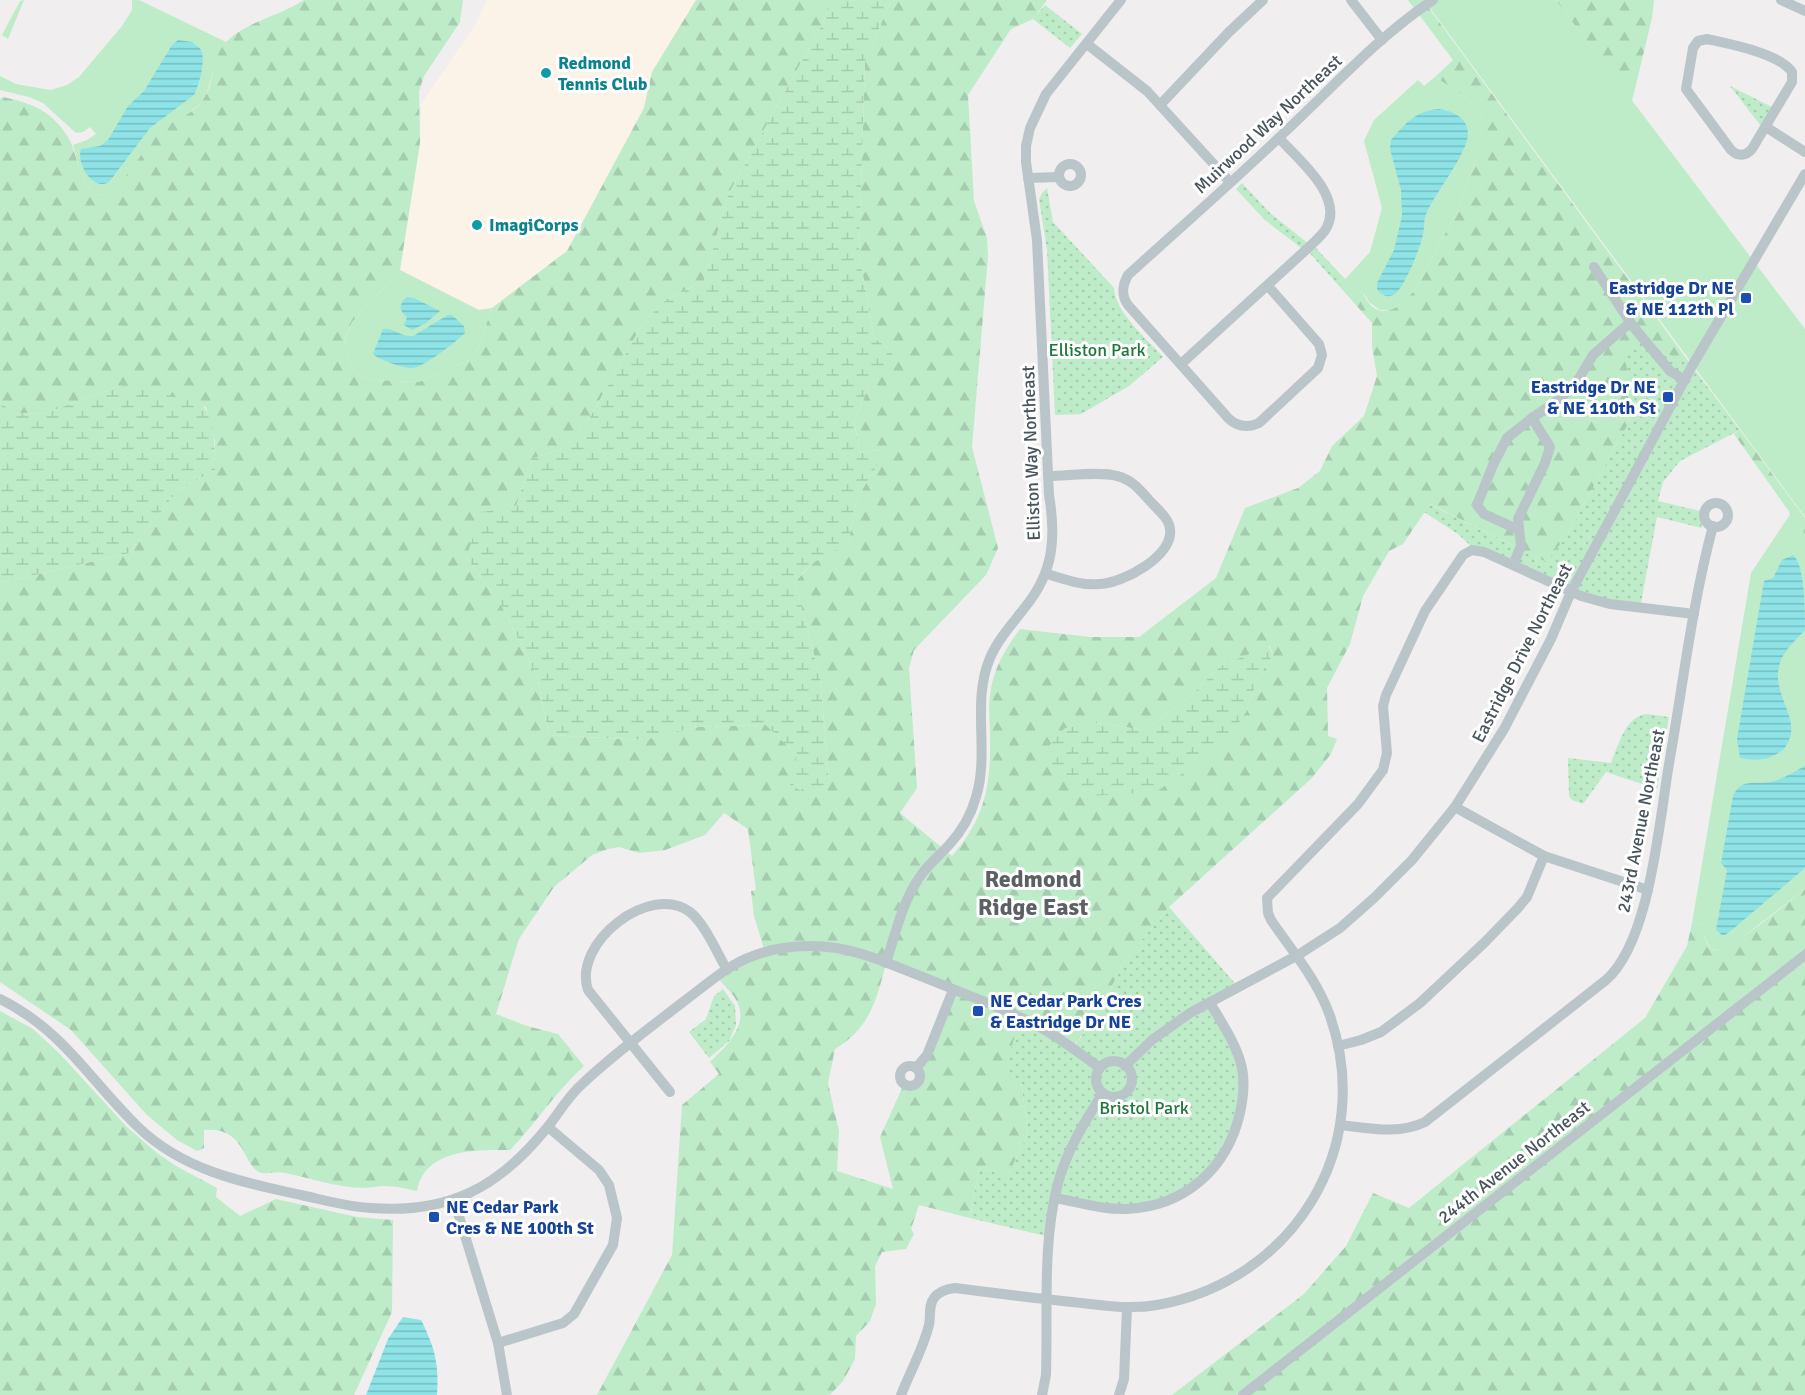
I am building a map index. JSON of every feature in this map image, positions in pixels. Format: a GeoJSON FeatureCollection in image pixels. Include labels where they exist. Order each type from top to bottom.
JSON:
{"type":"FeatureCollection","features":[{"type":"Feature","properties":{"kind":"street","name":"Elliston Way Northeast"},"geometry":{"type":"LineString","coordinates":[[886,963],[910,893],[917,880],[957,836],[972,809],[980,775],[980,712],[984,676],[997,644],[1029,603],[1047,574],[1054,528],[1049,476],[1037,240],[1026,146],[1037,112],[1046,94],[1121,0]]}},
{"type":"Feature","properties":{"kind":"street"},"geometry":{"type":"LineString","coordinates":[[1160,105],[1263,0]]}},
{"type":"Feature","properties":{"kind":"street"},"geometry":{"type":"LineString","coordinates":[[1351,0],[1382,40]]}},
{"type":"Feature","properties":{"kind":"street","name":"Muirwood Way Northeast"},"geometry":{"type":"LineString","coordinates":[[1181,364],[1125,302],[1123,288],[1128,275],[1279,138],[1382,40],[1433,0]]}},
{"type":"Feature","properties":{"kind":"street"},"geometry":{"type":"LineString","coordinates":[[1781,0],[1805,11]]}},
{"type":"Feature","properties":{"kind":"street"},"geometry":{"type":"LineString","coordinates":[[1707,39],[1744,46],[1789,68],[1793,75],[1792,82],[1766,127],[1748,153],[1737,155],[1731,150],[1686,89],[1693,48],[1698,41],[1707,39]]}},
{"type":"Feature","properties":{"kind":"street"},"geometry":{"type":"LineString","coordinates":[[1087,44],[1132,78],[1160,105],[1230,182]]}},
{"type":"Feature","properties":{"kind":"street"},"geometry":{"type":"LineString","coordinates":[[1766,127],[1805,152]]}},
{"type":"Feature","properties":{"kind":"street"},"geometry":{"type":"LineString","coordinates":[[1268,286],[1319,344],[1322,355],[1318,368],[1259,423],[1247,427],[1232,422],[1181,364],[1268,286],[1326,229],[1329,223],[1329,203],[1324,188],[1279,138]]}},
{"type":"Feature","properties":{"kind":"street","name":"Eastridge Drive Northeast"},"geometry":{"type":"LineString","coordinates":[[1125,1066],[1152,1040],[1190,1014],[1298,955],[1340,928],[1412,860],[1455,807],[1504,729],[1551,639],[1571,592],[1685,380],[1805,174]]}},
{"type":"Feature","properties":{"kind":"street"},"geometry":{"type":"LineString","coordinates":[[1028,178],[1059,177]]}},
{"type":"Feature","properties":{"kind":"street"},"geometry":{"type":"LineString","coordinates":[[1594,267],[1632,325],[1670,371],[1685,380]]}},
{"type":"Feature","properties":{"kind":"street"},"geometry":{"type":"LineString","coordinates":[[1519,530],[1484,514],[1477,505],[1507,438],[1575,386],[1593,355],[1626,326],[1632,325]]}},
{"type":"Feature","properties":{"kind":"street"},"geometry":{"type":"LineString","coordinates":[[1513,565],[1521,546],[1518,519],[1545,463],[1550,447],[1532,418]]}},
{"type":"Feature","properties":{"kind":"street"},"geometry":{"type":"LineString","coordinates":[[1047,574],[1089,584],[1118,581],[1136,573],[1165,548],[1170,541],[1171,533],[1170,525],[1165,518],[1137,487],[1126,479],[1112,475],[1049,476]]}},
{"type":"Feature","properties":{"kind":"street","name":"243rd Avenue Northeast"},"geometry":{"type":"LineString","coordinates":[[1340,1125],[1405,1130],[1425,1122],[1617,970],[1623,962],[1634,936],[1648,890],[1694,614],[1713,526]]}},
{"type":"Feature","properties":{"kind":"street"},"geometry":{"type":"LineString","coordinates":[[901,1395],[926,1334],[932,1301],[941,1292],[955,1288],[1127,1308],[1155,1306],[1181,1300],[1208,1292],[1255,1265],[1295,1227],[1311,1204],[1327,1172],[1340,1125],[1342,1078],[1338,1046],[1326,1006],[1298,955],[1271,920],[1267,898],[1358,804],[1383,770],[1387,753],[1383,706],[1386,695],[1425,611],[1435,593],[1463,555],[1472,550],[1484,552],[1571,592],[1610,604],[1694,614]]}},
{"type":"Feature","properties":{"kind":"street"},"geometry":{"type":"LineString","coordinates":[[1455,807],[1544,856],[1648,890]]}},
{"type":"Feature","properties":{"kind":"street"},"geometry":{"type":"LineString","coordinates":[[1338,1046],[1381,1032],[1420,1003],[1518,908],[1527,897],[1544,856]]}},
{"type":"Feature","properties":{"kind":"street"},"geometry":{"type":"LineString","coordinates":[[670,1092],[588,990],[586,978],[589,956],[597,943],[622,920],[657,904],[668,903],[682,907],[700,923],[727,970]]}},
{"type":"Feature","properties":{"kind":"street"},"geometry":{"type":"LineString","coordinates":[[0,999],[51,1032],[140,1129],[167,1150],[194,1166],[232,1179],[363,1208],[405,1209],[454,1200],[497,1176],[522,1155],[548,1127],[577,1089],[630,1044],[738,962],[765,952],[806,946],[836,948],[886,963],[1034,1023],[1100,1068]]}},
{"type":"Feature","properties":{"kind":"street","name":"244th Avenue Northeast"},"geometry":{"type":"LineString","coordinates":[[1243,1395],[1805,955]]}},
{"type":"Feature","properties":{"kind":"street"},"geometry":{"type":"LineString","coordinates":[[916,1068],[927,1055],[953,990]]}},
{"type":"Feature","properties":{"kind":"street"},"geometry":{"type":"LineString","coordinates":[[1055,1198],[1126,1209],[1148,1206],[1168,1200],[1188,1189],[1206,1177],[1219,1162],[1236,1131],[1243,1090],[1242,1068],[1234,1044],[1210,1003]]}},
{"type":"Feature","properties":{"kind":"street"},"geometry":{"type":"LineString","coordinates":[[1109,1062],[1125,1066],[1131,1076],[1129,1088],[1120,1096],[1108,1096],[1103,1093],[1097,1084],[1097,1073],[1100,1068],[1109,1062]]}},
{"type":"Feature","properties":{"kind":"street"},"geometry":{"type":"LineString","coordinates":[[1042,1395],[1046,1375],[1050,1218],[1058,1181],[1071,1148],[1103,1093]]}},
{"type":"Feature","properties":{"kind":"street"},"geometry":{"type":"LineString","coordinates":[[498,1344],[563,1323],[574,1314],[613,1245],[617,1218],[609,1185],[599,1170],[548,1127]]}},
{"type":"Feature","properties":{"kind":"street"},"geometry":{"type":"LineString","coordinates":[[454,1200],[498,1344],[507,1395]]}},
{"type":"Feature","properties":{"kind":"street"},"geometry":{"type":"LineString","coordinates":[[1117,1395],[1124,1379],[1127,1308]]}},
{"type":"Feature","properties":{"kind":"shaded area"},"geometry":{"type":"Polygon","coordinates":[[[487,0],[696,0],[652,72],[644,108],[567,251],[485,311],[400,270],[420,143],[421,104],[475,25],[487,0]]]}},
{"type":"Feature","properties":{"kind":"green space"},"geometry":{"type":"Polygon","coordinates":[[[24,0],[8,39],[2,35],[20,1],[24,0]]]}},
{"type":"Feature","properties":{"kind":"green space"},"geometry":{"type":"Polygon","coordinates":[[[132,0],[139,0],[226,42],[217,58],[205,99],[160,133],[118,187],[106,196],[98,194],[87,185],[73,145],[96,134],[90,127],[83,132],[76,133],[43,103],[0,90],[0,76],[16,84],[50,90],[67,85],[79,77],[122,26],[132,10],[132,0]]]}},
{"type":"Feature","properties":{"kind":"green space"},"geometry":{"type":"Polygon","coordinates":[[[304,0],[463,0],[460,22],[424,76],[419,91],[420,143],[400,270],[352,322],[344,341],[349,359],[358,375],[372,380],[419,382],[469,360],[478,349],[492,308],[567,251],[644,108],[652,72],[696,0],[833,0],[820,28],[728,195],[704,281],[667,299],[643,323],[585,426],[562,449],[531,459],[516,507],[466,557],[500,603],[537,676],[549,735],[643,740],[698,727],[766,725],[797,755],[825,791],[829,779],[820,677],[795,583],[818,559],[848,545],[857,498],[877,466],[880,449],[860,453],[854,422],[871,381],[892,351],[874,338],[859,253],[865,62],[891,0],[1047,0],[1033,19],[1011,29],[968,95],[974,201],[987,238],[988,256],[972,447],[998,548],[986,575],[914,650],[909,668],[917,788],[900,813],[952,856],[972,828],[984,801],[989,771],[989,705],[992,686],[1000,660],[1020,629],[1090,637],[1139,637],[1216,578],[1245,508],[1298,488],[1320,471],[1332,446],[1364,416],[1377,376],[1372,346],[1372,323],[1348,296],[1362,291],[1368,302],[1381,311],[1396,308],[1410,296],[1459,208],[1484,137],[1482,115],[1475,105],[1435,77],[1453,60],[1408,0],[1423,0],[1692,366],[1627,366],[1637,404],[1633,415],[1566,537],[1546,562],[1430,504],[1403,544],[1389,551],[1363,596],[1350,644],[1327,688],[1328,736],[1337,739],[1331,754],[1312,778],[1169,907],[1124,962],[1100,1010],[1072,1048],[1021,1080],[1028,1134],[1008,1175],[979,1168],[970,1218],[919,1205],[911,1229],[914,1234],[906,1249],[882,1252],[875,1266],[876,1304],[870,1321],[856,1336],[855,1359],[843,1381],[830,1395],[597,1395],[672,1255],[682,1105],[719,1074],[710,1062],[733,1036],[740,1021],[736,1001],[717,977],[765,952],[754,916],[751,891],[756,890],[748,829],[724,813],[705,835],[665,850],[639,853],[619,847],[592,855],[554,887],[519,939],[496,1014],[527,1026],[558,1034],[584,1066],[510,1150],[483,1150],[454,1154],[441,1159],[430,1166],[422,1177],[417,1191],[389,1186],[352,1187],[282,1172],[262,1173],[256,1170],[242,1148],[229,1134],[218,1131],[204,1130],[204,1148],[197,1151],[177,1140],[147,1115],[71,1030],[0,982],[0,583],[129,553],[177,491],[215,470],[215,441],[206,407],[122,385],[43,414],[14,413],[0,402],[0,99],[3,97],[31,105],[53,119],[71,142],[80,172],[89,189],[106,196],[121,182],[159,133],[194,110],[203,100],[210,86],[218,54],[227,41],[254,23],[304,0]],[[1270,646],[1220,666],[1189,698],[1145,730],[1097,723],[1047,748],[1246,712],[1258,678],[1273,655],[1270,646]],[[886,963],[870,1012],[856,1032],[835,1049],[828,1083],[839,1131],[837,1171],[893,1189],[880,1137],[904,1084],[914,1085],[919,1081],[919,1070],[953,990],[886,963]]]}},
{"type":"Feature","properties":{"kind":"green space"},"geometry":{"type":"Polygon","coordinates":[[[833,0],[891,0],[865,62],[859,253],[874,338],[892,351],[891,372],[871,381],[854,422],[860,453],[881,449],[877,466],[857,498],[848,546],[818,559],[795,583],[820,677],[829,780],[825,791],[810,794],[790,786],[797,755],[766,725],[698,727],[644,740],[549,735],[537,676],[500,603],[466,557],[482,512],[516,507],[531,459],[562,449],[585,426],[643,323],[667,299],[704,281],[728,195],[820,28],[833,0]]]}},
{"type":"Feature","properties":{"kind":"green space"},"geometry":{"type":"Polygon","coordinates":[[[1424,0],[1556,0],[1805,329],[1805,517],[1424,0]]]}},
{"type":"Feature","properties":{"kind":"green space"},"geometry":{"type":"Polygon","coordinates":[[[1556,0],[1654,0],[1652,18],[1632,101],[1556,0]]]}},
{"type":"Feature","properties":{"kind":"green space"},"geometry":{"type":"Polygon","coordinates":[[[1045,5],[1082,34],[1070,48],[1033,19],[1045,5]]]}},
{"type":"Feature","properties":{"kind":"green space"},"geometry":{"type":"Polygon","coordinates":[[[1435,77],[1475,105],[1482,115],[1484,137],[1459,208],[1416,288],[1407,300],[1391,310],[1380,310],[1370,303],[1362,291],[1348,296],[1339,286],[1370,252],[1382,208],[1364,141],[1374,120],[1418,80],[1424,86],[1435,77]]]}},
{"type":"Feature","properties":{"kind":"green space"},"geometry":{"type":"Polygon","coordinates":[[[1730,86],[1776,109],[1764,130],[1730,86]]]}},
{"type":"Feature","properties":{"kind":"green space"},"geometry":{"type":"Polygon","coordinates":[[[1242,183],[1270,213],[1310,245],[1312,244],[1346,280],[1339,286],[1307,250],[1305,251],[1265,220],[1236,189],[1242,183]]]}},
{"type":"Feature","properties":{"kind":"green space","name":"Elliston Park"},"geometry":{"type":"Polygon","coordinates":[[[1047,188],[1053,222],[1114,288],[1126,316],[1163,357],[1129,386],[1081,414],[1055,415],[1047,250],[1039,199],[1047,188]]]}},
{"type":"Feature","properties":{"kind":"green space"},"geometry":{"type":"Polygon","coordinates":[[[400,270],[479,310],[492,308],[478,349],[469,360],[419,382],[372,380],[358,375],[349,359],[344,342],[352,322],[400,270]]]}},
{"type":"Feature","properties":{"kind":"green space"},"geometry":{"type":"Polygon","coordinates":[[[1638,339],[1692,366],[1740,430],[1680,461],[1663,482],[1658,501],[1700,511],[1702,528],[1657,517],[1640,608],[1610,604],[1475,550],[1458,534],[1424,512],[1429,504],[1546,562],[1566,537],[1633,415],[1634,398],[1626,358],[1628,350],[1638,339]]]}},
{"type":"Feature","properties":{"kind":"green space"},"geometry":{"type":"Polygon","coordinates":[[[122,385],[199,402],[205,408],[212,424],[215,470],[177,491],[129,553],[0,583],[0,402],[14,413],[43,414],[122,385]]]}},
{"type":"Feature","properties":{"kind":"green space"},"geometry":{"type":"Polygon","coordinates":[[[1740,430],[1805,518],[1805,534],[1734,434],[1740,430]]]}},
{"type":"Feature","properties":{"kind":"green space"},"geometry":{"type":"Polygon","coordinates":[[[1791,513],[1805,534],[1805,889],[1736,942],[1726,948],[1711,950],[1702,932],[1702,925],[1692,923],[1751,573],[1791,513]]]}},
{"type":"Feature","properties":{"kind":"green space"},"geometry":{"type":"Polygon","coordinates":[[[1269,646],[1273,655],[1258,678],[1246,712],[1225,744],[1156,792],[1089,796],[1055,771],[1047,748],[1065,728],[1097,723],[1145,730],[1189,698],[1220,666],[1269,646]]]}},
{"type":"Feature","properties":{"kind":"green space"},"geometry":{"type":"Polygon","coordinates":[[[1647,714],[1669,717],[1657,789],[1606,772],[1583,804],[1572,800],[1569,796],[1568,758],[1611,763],[1628,725],[1647,714]]]}},
{"type":"Feature","properties":{"kind":"green space"},"geometry":{"type":"Polygon","coordinates":[[[1805,889],[1805,1395],[1172,1395],[1304,1294],[1346,1246],[1373,1193],[1409,1208],[1645,1018],[1687,946],[1692,923],[1702,925],[1711,950],[1720,949],[1745,935],[1805,889]]]}},
{"type":"Feature","properties":{"kind":"green space","name":"Bristol Park"},"geometry":{"type":"Polygon","coordinates":[[[1169,907],[1238,987],[1210,1003],[1234,1044],[1243,1090],[1229,1147],[1188,1189],[1126,1209],[1055,1198],[1050,1237],[970,1218],[979,1168],[1008,1175],[1028,1134],[1021,1080],[1004,1073],[1020,1018],[1073,1048],[1100,1010],[1124,962],[1169,907]]]}},
{"type":"Feature","properties":{"kind":"green space"},"geometry":{"type":"Polygon","coordinates":[[[723,989],[735,1006],[736,1025],[729,1041],[709,1058],[689,1032],[706,1019],[714,996],[723,989]]]}},
{"type":"Feature","properties":{"kind":"green space"},"geometry":{"type":"Polygon","coordinates":[[[0,1011],[33,1029],[59,1053],[127,1127],[176,1166],[217,1188],[216,1197],[240,1216],[276,1199],[357,1217],[393,1220],[392,1312],[354,1395],[0,1395],[0,1011]]]}},
{"type":"Feature","properties":{"kind":"water"},"geometry":{"type":"Polygon","coordinates":[[[178,40],[192,42],[202,52],[201,74],[194,95],[150,128],[109,182],[97,183],[83,168],[81,149],[100,146],[108,140],[128,106],[144,91],[172,45],[178,40]]]}},
{"type":"Feature","properties":{"kind":"water"},"geometry":{"type":"Polygon","coordinates":[[[1439,109],[1459,116],[1463,120],[1468,134],[1466,142],[1426,215],[1422,240],[1408,274],[1396,293],[1386,296],[1377,289],[1377,283],[1394,250],[1402,216],[1401,190],[1390,149],[1391,140],[1406,123],[1417,115],[1439,109]]]}},
{"type":"Feature","properties":{"kind":"water"},"geometry":{"type":"Polygon","coordinates":[[[407,297],[414,298],[440,311],[426,323],[412,330],[404,325],[407,317],[401,307],[407,297]]]}},
{"type":"Feature","properties":{"kind":"water"},"geometry":{"type":"Polygon","coordinates":[[[448,315],[452,315],[464,326],[465,333],[418,367],[404,367],[373,354],[383,329],[413,336],[448,315]]]}},
{"type":"Feature","properties":{"kind":"water"},"geometry":{"type":"Polygon","coordinates":[[[1793,555],[1797,560],[1802,578],[1805,630],[1784,654],[1779,665],[1781,693],[1791,722],[1789,740],[1783,750],[1768,758],[1758,760],[1740,758],[1737,739],[1764,581],[1773,578],[1782,560],[1793,555]]]}},
{"type":"Feature","properties":{"kind":"water"},"geometry":{"type":"Polygon","coordinates":[[[1805,766],[1805,868],[1733,929],[1722,935],[1716,930],[1727,870],[1721,863],[1733,796],[1745,784],[1774,781],[1805,766]]]}},
{"type":"Feature","properties":{"kind":"water"},"geometry":{"type":"Polygon","coordinates":[[[403,1317],[421,1320],[426,1330],[437,1365],[437,1395],[366,1395],[388,1339],[403,1317]]]}},
{"type":"Feature","properties":{"kind":"place","name":"Redmond Tennis Club"},"geometry":{"type":"Point","coordinates":[546,73]}},
{"type":"Feature","properties":{"kind":"place","name":"ImagiCorps"},"geometry":{"type":"Point","coordinates":[477,225]}},
{"type":"Feature","properties":{"kind":"place","name":"Eastridge Dr NE & NE 112th Pl"},"geometry":{"type":"Point","coordinates":[1746,298]}},
{"type":"Feature","properties":{"kind":"place","name":"Eastridge Dr NE & NE 110th St"},"geometry":{"type":"Point","coordinates":[1668,397]}},
{"type":"Feature","properties":{"kind":"place","name":"NE Cedar Park Cres & Eastridge Dr NE"},"geometry":{"type":"Point","coordinates":[978,1011]}},
{"type":"Feature","properties":{"kind":"place","name":"NE Cedar Park Cres & NE 100th St"},"geometry":{"type":"Point","coordinates":[434,1217]}},
{"type":"Feature","properties":{"kind":"district","name":"Redmond Ridge East"},"geometry":{"type":"Point","coordinates":[1033,893]}}]}
